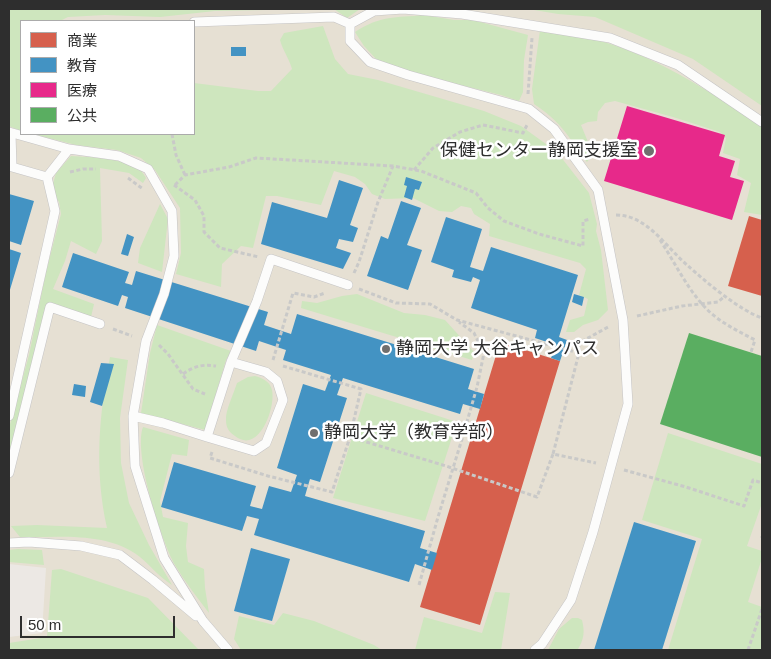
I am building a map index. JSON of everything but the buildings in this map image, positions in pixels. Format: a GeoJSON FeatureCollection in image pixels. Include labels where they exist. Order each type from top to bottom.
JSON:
{"type":"FeatureCollection","features":[{"type":"Feature","properties":{"kind":"lane"},"geometry":{"type":"LineString","coordinates":[[350,24],[374,11],[403,9],[462,14],[610,38],[678,65],[762,122]]}},
{"type":"Feature","properties":{"kind":"lane"},"geometry":{"type":"LineString","coordinates":[[195,22],[334,17],[350,24]]}},
{"type":"Feature","properties":{"kind":"lane"},"geometry":{"type":"LineString","coordinates":[[350,24],[350,41],[370,62],[408,75],[528,109],[554,128],[598,190],[623,320],[628,404],[593,532],[571,600],[542,644],[535,650]]}},
{"type":"Feature","properties":{"kind":"lane"},"geometry":{"type":"LineString","coordinates":[[47,178],[12,167],[10,133],[69,149],[119,156],[148,169],[172,211],[174,256],[164,294],[146,341],[133,416],[135,466],[164,558],[203,621],[228,650]]}},
{"type":"Feature","properties":{"kind":"lane"},"geometry":{"type":"LineString","coordinates":[[47,178],[69,149]]}},
{"type":"Feature","properties":{"kind":"lane"},"geometry":{"type":"LineString","coordinates":[[9,416],[55,211],[47,178]]}},
{"type":"Feature","properties":{"kind":"lane"},"geometry":{"type":"LineString","coordinates":[[211,438],[229,366],[257,301],[271,260],[348,285]]}},
{"type":"Feature","properties":{"kind":"lane"},"geometry":{"type":"LineString","coordinates":[[9,472],[50,307],[100,324]]}},
{"type":"Feature","properties":{"kind":"lane"},"geometry":{"type":"LineString","coordinates":[[133,416],[163,423],[254,451],[266,443],[283,400],[277,381],[266,372],[229,366]]}},
{"type":"Feature","properties":{"kind":"lane"},"geometry":{"type":"LineString","coordinates":[[9,543],[29,542],[81,546],[120,556],[203,621]]}},
{"type":"Feature","properties":{"kind":"path"},"geometry":{"type":"LineString","coordinates":[[172,135],[176,156],[185,175]]}},
{"type":"Feature","properties":{"kind":"path"},"geometry":{"type":"LineString","coordinates":[[175,184],[185,175],[229,167],[256,158],[393,166],[421,171],[476,193],[488,208],[504,221],[539,234],[584,246],[583,221],[603,216],[622,215],[636,220],[654,232],[686,264],[725,296],[762,318]]}},
{"type":"Feature","properties":{"kind":"path"},"geometry":{"type":"LineString","coordinates":[[348,285],[359,262],[371,222],[393,166]]}},
{"type":"Feature","properties":{"kind":"path"},"geometry":{"type":"LineString","coordinates":[[654,232],[710,313],[726,325],[755,340],[751,352]]}},
{"type":"Feature","properties":{"kind":"path"},"geometry":{"type":"LineString","coordinates":[[211,438],[210,458],[268,476],[332,492],[350,437],[361,389],[272,362],[293,293],[314,297],[348,285],[396,303],[430,304],[457,320],[474,333],[484,353],[454,469],[419,585]]}},
{"type":"Feature","properties":{"kind":"path"},"geometry":{"type":"LineString","coordinates":[[350,437],[537,497],[554,454],[579,353],[579,343],[606,327],[644,313],[718,302],[725,296]]}},
{"type":"Feature","properties":{"kind":"path"},"geometry":{"type":"LineString","coordinates":[[457,320],[579,353]]}},
{"type":"Feature","properties":{"kind":"path"},"geometry":{"type":"LineString","coordinates":[[100,324],[158,344],[184,374],[193,389],[219,400]]}},
{"type":"Feature","properties":{"kind":"path"},"geometry":{"type":"LineString","coordinates":[[184,374],[191,368],[206,365],[229,366]]}},
{"type":"Feature","properties":{"kind":"path"},"geometry":{"type":"LineString","coordinates":[[554,454],[686,487],[744,506],[753,480],[762,483]]}},
{"type":"Feature","properties":{"kind":"path"},"geometry":{"type":"LineString","coordinates":[[748,650],[762,610]]}},
{"type":"Feature","properties":{"kind":"shaded area","name":"静岡大学 大谷キャンパス"},"geometry":{"type":"Polygon","coordinates":[[[9,9],[762,9],[762,650],[9,650],[9,637],[42,633],[46,568],[9,564],[9,9]]]}},
{"type":"Feature","properties":{"kind":"green space"},"geometry":{"type":"Polygon","coordinates":[[[9,9],[317,9],[215,11],[160,17],[105,15],[68,17],[62,20],[20,20],[20,131],[9,126],[9,9]]]}},
{"type":"Feature","properties":{"kind":"green space"},"geometry":{"type":"Polygon","coordinates":[[[334,9],[360,9],[347,18],[334,9]]]}},
{"type":"Feature","properties":{"kind":"green space"},"geometry":{"type":"Polygon","coordinates":[[[528,9],[762,9],[762,106],[693,59],[595,17],[528,9]]]}},
{"type":"Feature","properties":{"kind":"green space"},"geometry":{"type":"Polygon","coordinates":[[[424,15],[454,20],[473,20],[528,35],[524,60],[523,92],[519,101],[400,70],[377,60],[364,46],[355,32],[381,20],[424,15]]]}},
{"type":"Feature","properties":{"kind":"green space"},"geometry":{"type":"Polygon","coordinates":[[[323,26],[335,59],[348,74],[378,80],[484,111],[521,126],[557,152],[589,193],[597,224],[596,231],[601,250],[608,310],[598,320],[583,325],[574,332],[566,332],[570,320],[584,316],[588,299],[579,295],[586,269],[580,263],[489,236],[490,224],[474,214],[471,208],[461,206],[452,212],[439,211],[413,198],[385,199],[372,194],[365,184],[355,177],[334,171],[321,205],[277,196],[266,196],[253,248],[241,246],[222,264],[221,287],[176,274],[181,253],[180,208],[155,170],[141,158],[117,150],[76,145],[37,135],[195,135],[195,83],[271,91],[292,69],[280,40],[284,33],[323,26]]]}},
{"type":"Feature","properties":{"kind":"green space"},"geometry":{"type":"Polygon","coordinates":[[[540,30],[577,35],[635,53],[679,74],[762,126],[762,215],[744,212],[751,183],[737,175],[740,159],[723,153],[726,138],[720,132],[673,117],[615,101],[605,103],[598,112],[597,121],[581,125],[593,154],[587,162],[559,125],[534,104],[532,89],[540,30]]]}},
{"type":"Feature","properties":{"kind":"green space"},"geometry":{"type":"Polygon","coordinates":[[[71,156],[123,162],[139,169],[146,178],[143,183],[129,173],[100,168],[102,241],[96,254],[71,241],[53,289],[94,304],[91,317],[48,305],[9,460],[9,428],[29,355],[46,272],[61,214],[59,202],[51,191],[56,173],[71,156]]]}},
{"type":"Feature","properties":{"kind":"green space"},"geometry":{"type":"Polygon","coordinates":[[[160,204],[168,219],[162,272],[138,263],[140,248],[160,204]]]}},
{"type":"Feature","properties":{"kind":"green space"},"geometry":{"type":"Polygon","coordinates":[[[357,294],[404,313],[425,315],[445,320],[474,352],[472,360],[301,308],[302,301],[317,303],[357,294]]]}},
{"type":"Feature","properties":{"kind":"green space"},"geometry":{"type":"Polygon","coordinates":[[[157,325],[231,351],[226,360],[205,430],[141,413],[150,353],[157,325]]]}},
{"type":"Feature","properties":{"kind":"green space"},"geometry":{"type":"Polygon","coordinates":[[[110,357],[128,360],[120,418],[121,463],[129,503],[149,545],[172,585],[140,557],[113,543],[82,538],[20,537],[11,526],[37,525],[107,528],[100,485],[99,464],[103,400],[110,357]]]}},
{"type":"Feature","properties":{"kind":"green space"},"geometry":{"type":"Polygon","coordinates":[[[255,376],[269,384],[273,398],[264,427],[251,439],[244,440],[235,436],[230,431],[226,416],[237,383],[248,377],[255,376]]]}},
{"type":"Feature","properties":{"kind":"green space"},"geometry":{"type":"Polygon","coordinates":[[[366,393],[457,422],[425,521],[333,498],[366,393]]]}},
{"type":"Feature","properties":{"kind":"green space"},"geometry":{"type":"Polygon","coordinates":[[[143,427],[189,440],[187,456],[172,454],[160,501],[163,517],[188,523],[186,546],[188,562],[204,569],[209,613],[175,565],[163,537],[145,475],[141,439],[143,427]]]}},
{"type":"Feature","properties":{"kind":"green space"},"geometry":{"type":"Polygon","coordinates":[[[668,433],[762,464],[762,503],[747,546],[762,551],[762,558],[748,602],[762,607],[762,650],[668,650],[702,539],[642,520],[668,433]]]}},
{"type":"Feature","properties":{"kind":"green space"},"geometry":{"type":"Polygon","coordinates":[[[9,550],[42,550],[44,565],[9,562],[9,550]]]}},
{"type":"Feature","properties":{"kind":"green space"},"geometry":{"type":"Polygon","coordinates":[[[61,569],[148,598],[199,650],[9,650],[9,643],[47,637],[52,570],[61,569]]]}},
{"type":"Feature","properties":{"kind":"green space"},"geometry":{"type":"Polygon","coordinates":[[[495,592],[510,593],[501,650],[415,650],[424,617],[482,633],[495,592]]]}},
{"type":"Feature","properties":{"kind":"green space"},"geometry":{"type":"Polygon","coordinates":[[[283,613],[314,621],[382,650],[241,650],[234,639],[239,616],[274,625],[283,613]]]}},
{"type":"Feature","properties":{"kind":"green space"},"geometry":{"type":"Polygon","coordinates":[[[572,618],[582,620],[583,624],[582,642],[578,649],[548,650],[559,629],[572,618]]]}},
{"type":"Feature","properties":{"kind":"place","name":"保健センター静岡支援室"},"geometry":{"type":"Point","coordinates":[649,151]}},
{"type":"Feature","properties":{"kind":"place","name":"静岡大学 大谷キャンパス"},"geometry":{"type":"Point","coordinates":[386,349]}},
{"type":"Feature","properties":{"kind":"place","name":"静岡大学（教育学部）"},"geometry":{"type":"Point","coordinates":[314,433]}}]}
